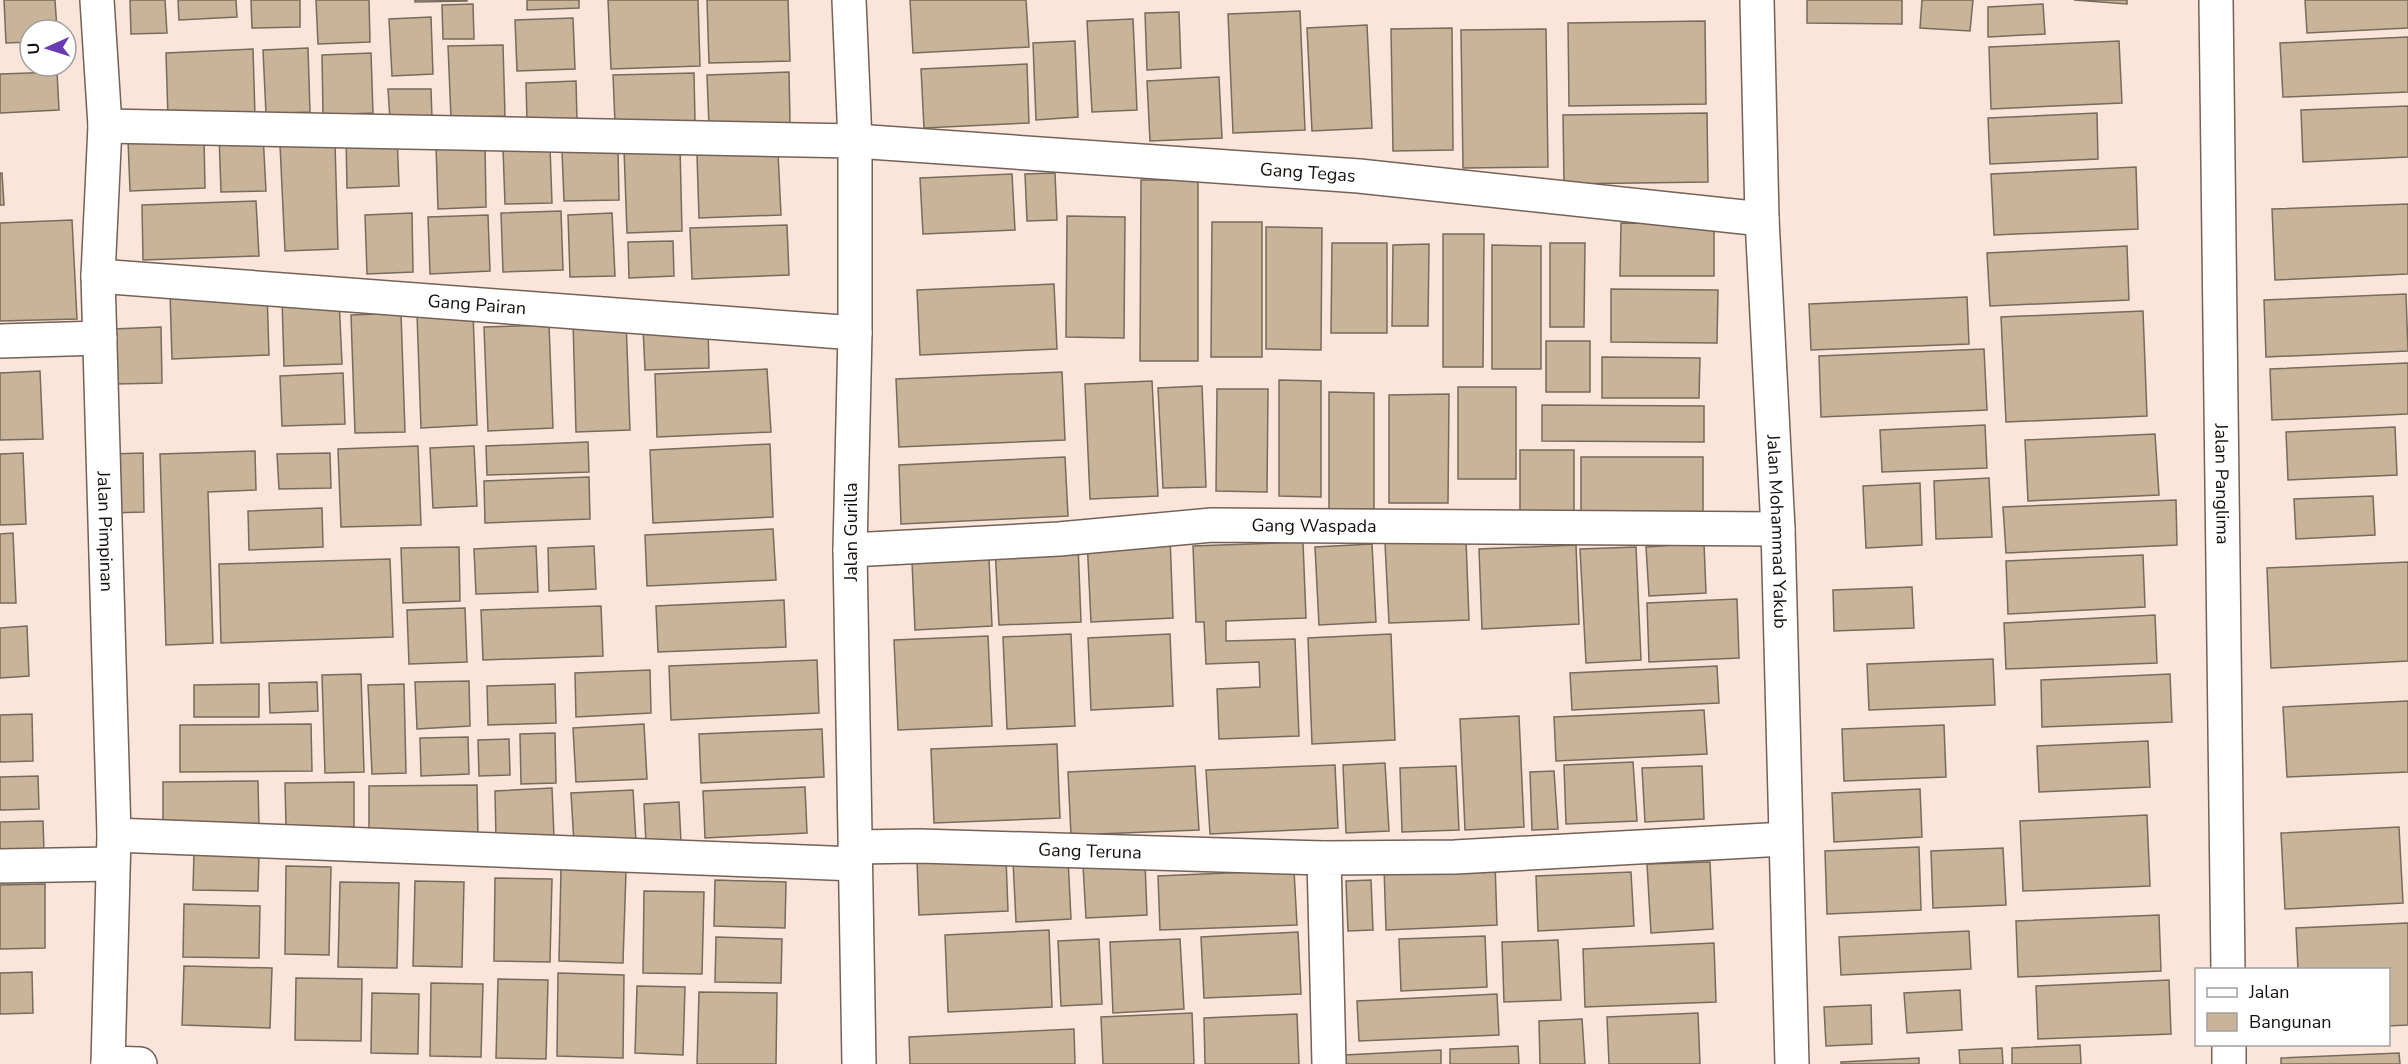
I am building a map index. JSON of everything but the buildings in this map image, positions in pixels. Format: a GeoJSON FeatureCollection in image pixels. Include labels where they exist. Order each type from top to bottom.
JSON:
{"type":"FeatureCollection","features":[{"type":"Feature","properties":{"kind":"street","name":"Jalan Pimpinan"},"geometry":{"type":"LineString","coordinates":[[97,0],[105,126],[98,276],[113,850],[108,1063]]}},
{"type":"Feature","properties":{"kind":"street","name":"Jalan Gurilla"},"geometry":{"type":"LineString","coordinates":[[849,0],[855,141],[855,333],[850,550],[860,1064]]}},
{"type":"Feature","properties":{"kind":"street","name":"Jalan Mohammad Yakub"},"geometry":{"type":"LineString","coordinates":[[1757,0],[1762,219],[1778,529],[1792,1064]]}},
{"type":"Feature","properties":{"kind":"street","name":"Jalan Panglima"},"geometry":{"type":"LineString","coordinates":[[2216,0],[2228,968]]}},
{"type":"Feature","properties":{"kind":"street","name":"Gang Tegas"},"geometry":{"type":"LineString","coordinates":[[105,126],[855,141],[1359,176],[1762,219]]}},
{"type":"Feature","properties":{"kind":"street","name":"Gang Pairan"},"geometry":{"type":"LineString","coordinates":[[98,276],[855,333]]}},
{"type":"Feature","properties":{"kind":"street"},"geometry":{"type":"LineString","coordinates":[[0,341],[100,338]]}},
{"type":"Feature","properties":{"kind":"street","name":"Gang Waspada"},"geometry":{"type":"LineString","coordinates":[[850,550],[1059,539],[1212,525],[1778,529]]}},
{"type":"Feature","properties":{"kind":"street","name":"Gang Teruna"},"geometry":{"type":"LineString","coordinates":[[0,866],[113,850],[856,856],[919,846],[1324,858],[1455,857],[1785,838]]}},
{"type":"Feature","properties":{"kind":"street"},"geometry":{"type":"LineString","coordinates":[[1324,858],[1329,1064]]}},
{"type":"Feature","properties":{"kind":"street"},"geometry":{"type":"LineString","coordinates":[[2229,1046],[2229,1064]]}},
{"type":"Feature","properties":{"kind":"street"},"geometry":{"type":"LineString","coordinates":[[108,1063],[140,1064]]}}]}
